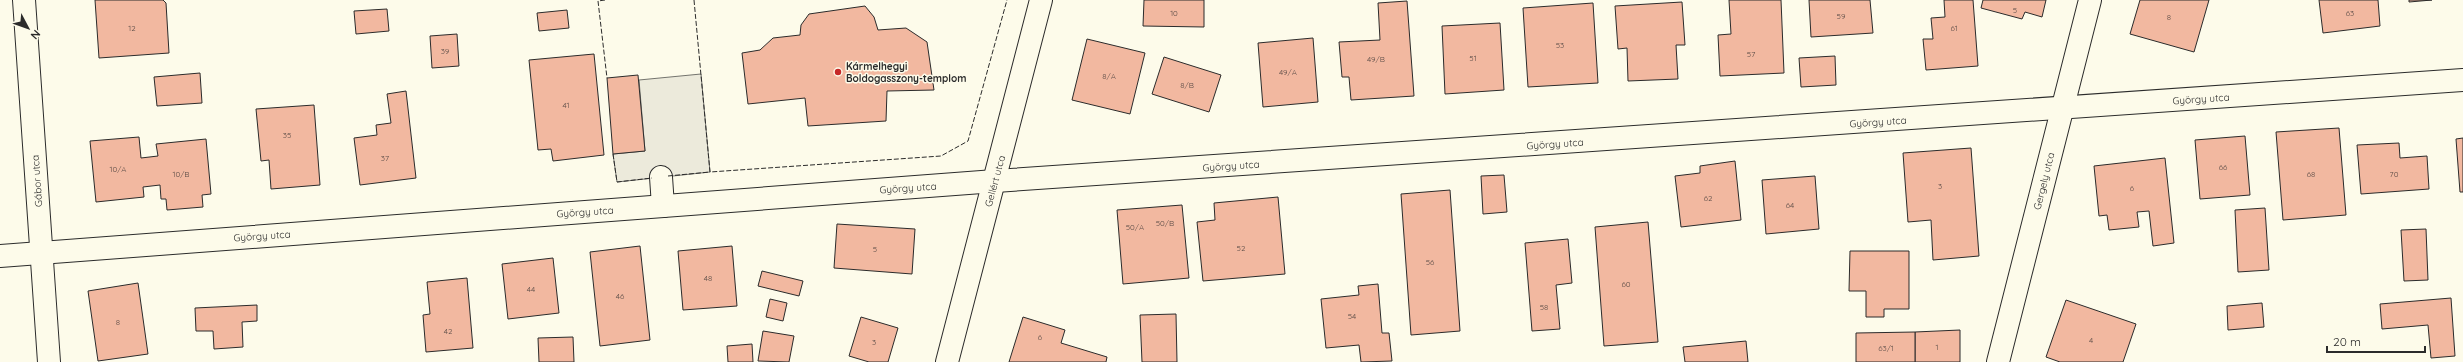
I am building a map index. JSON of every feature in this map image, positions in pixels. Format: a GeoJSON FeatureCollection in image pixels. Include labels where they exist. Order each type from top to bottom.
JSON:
{"type":"FeatureCollection","features":[{"type":"Feature","properties":{"kind":"street","name":"Gábor utca"},"geometry":{"type":"LineString","coordinates":[[24,0],[49,362]]}},
{"type":"Feature","properties":{"kind":"street","name":"Gellért utca"},"geometry":{"type":"LineString","coordinates":[[947,362],[1041,0]]}},
{"type":"Feature","properties":{"kind":"street","name":"Gergely utca"},"geometry":{"type":"LineString","coordinates":[[1998,362],[2061,109],[2090,0]]}},
{"type":"Feature","properties":{"kind":"street","name":"György utca"},"geometry":{"type":"LineString","coordinates":[[0,256],[995,181],[2061,109],[2463,80]]}},
{"type":"Feature","properties":{"kind":"street"},"geometry":{"type":"LineString","coordinates":[[661,177],[663,206]]}},
{"type":"Feature","properties":{"kind":"shaded area"},"geometry":{"type":"Polygon","coordinates":[[[701,74],[710,172],[617,182],[613,154],[645,151],[639,80],[701,74]]]}},
{"type":"Feature","properties":{"kind":"building"},"geometry":{"type":"Polygon","coordinates":[[[95,0],[163,0],[166,3],[169,53],[99,58],[95,0]]]}},
{"type":"Feature","properties":{"kind":"building"},"geometry":{"type":"Polygon","coordinates":[[[1144,0],[1204,0],[1204,27],[1143,26],[1144,0]]]}},
{"type":"Feature","properties":{"kind":"building"},"geometry":{"type":"Polygon","coordinates":[[[1729,0],[1781,0],[1784,73],[1720,76],[1718,35],[1731,34],[1729,0]]]}},
{"type":"Feature","properties":{"kind":"building"},"geometry":{"type":"Polygon","coordinates":[[[1809,0],[1870,0],[1873,33],[1811,37],[1809,0]]]}},
{"type":"Feature","properties":{"kind":"building"},"geometry":{"type":"Polygon","coordinates":[[[1944,0],[1973,0],[1978,66],[1926,70],[1923,39],[1933,39],[1931,18],[1945,17],[1944,0]]]}},
{"type":"Feature","properties":{"kind":"building"},"geometry":{"type":"Polygon","coordinates":[[[1983,0],[2046,0],[2042,17],[2025,12],[2022,19],[1981,8],[1983,0]]]}},
{"type":"Feature","properties":{"kind":"building"},"geometry":{"type":"Polygon","coordinates":[[[2140,0],[2209,0],[2194,52],[2130,34],[2140,0]]]}},
{"type":"Feature","properties":{"kind":"building"},"geometry":{"type":"Polygon","coordinates":[[[2319,0],[2378,0],[2380,26],[2323,33],[2319,0]]]}},
{"type":"Feature","properties":{"kind":"building"},"geometry":{"type":"Polygon","coordinates":[[[2409,0],[2432,0],[2409,2],[2409,0]]]}},
{"type":"Feature","properties":{"kind":"building"},"geometry":{"type":"Polygon","coordinates":[[[1407,1],[1414,96],[1351,100],[1349,77],[1342,77],[1339,42],[1380,40],[1378,3],[1407,1]]]}},
{"type":"Feature","properties":{"kind":"building"},"geometry":{"type":"Polygon","coordinates":[[[1682,2],[1685,45],[1676,45],[1678,79],[1628,81],[1627,48],[1618,49],[1615,6],[1682,2]]]}},
{"type":"Feature","properties":{"kind":"building"},"geometry":{"type":"Polygon","coordinates":[[[1593,3],[1598,83],[1528,87],[1523,8],[1593,3]]]}},
{"type":"Feature","properties":{"kind":"building","name":"Kármelhegyi Boldogasszony-templom"},"geometry":{"type":"Polygon","coordinates":[[[865,6],[874,17],[878,30],[906,28],[927,42],[934,90],[887,91],[886,121],[808,126],[805,98],[748,104],[742,53],[760,50],[773,38],[800,35],[801,25],[809,14],[865,6]]]}},
{"type":"Feature","properties":{"kind":"building"},"geometry":{"type":"Polygon","coordinates":[[[387,9],[389,31],[356,34],[354,11],[387,9]]]}},
{"type":"Feature","properties":{"kind":"building"},"geometry":{"type":"Polygon","coordinates":[[[567,10],[569,28],[539,31],[537,13],[567,10]]]}},
{"type":"Feature","properties":{"kind":"building"},"geometry":{"type":"Polygon","coordinates":[[[1500,23],[1504,90],[1445,94],[1442,26],[1500,23]]]}},
{"type":"Feature","properties":{"kind":"building"},"geometry":{"type":"Polygon","coordinates":[[[457,34],[459,66],[432,68],[430,36],[457,34]]]}},
{"type":"Feature","properties":{"kind":"building"},"geometry":{"type":"Polygon","coordinates":[[[1313,38],[1318,102],[1263,107],[1258,43],[1313,38]]]}},
{"type":"Feature","properties":{"kind":"building"},"geometry":{"type":"Polygon","coordinates":[[[1087,39],[1145,53],[1130,114],[1072,100],[1087,39]]]}},
{"type":"Feature","properties":{"kind":"building"},"geometry":{"type":"Polygon","coordinates":[[[594,54],[604,155],[553,161],[551,149],[538,150],[529,60],[594,54]]]}},
{"type":"Feature","properties":{"kind":"building"},"geometry":{"type":"Polygon","coordinates":[[[1835,56],[1836,85],[1801,87],[1799,58],[1835,56]]]}},
{"type":"Feature","properties":{"kind":"building"},"geometry":{"type":"Polygon","coordinates":[[[1164,57],[1221,75],[1209,112],[1152,94],[1164,57]]]}},
{"type":"Feature","properties":{"kind":"building"},"geometry":{"type":"Polygon","coordinates":[[[200,73],[202,103],[157,106],[154,77],[200,73]]]}},
{"type":"Feature","properties":{"kind":"building"},"geometry":{"type":"Polygon","coordinates":[[[638,75],[645,151],[613,154],[607,78],[638,75]]]}},
{"type":"Feature","properties":{"kind":"building"},"geometry":{"type":"Polygon","coordinates":[[[406,91],[416,178],[360,185],[354,138],[377,135],[376,125],[391,123],[387,94],[406,91]]]}},
{"type":"Feature","properties":{"kind":"building"},"geometry":{"type":"Polygon","coordinates":[[[314,105],[320,185],[271,189],[269,160],[261,161],[256,109],[314,105]]]}},
{"type":"Feature","properties":{"kind":"building"},"geometry":{"type":"Polygon","coordinates":[[[2339,128],[2346,215],[2283,220],[2276,132],[2339,128]]]}},
{"type":"Feature","properties":{"kind":"building"},"geometry":{"type":"Polygon","coordinates":[[[2245,136],[2250,195],[2200,199],[2195,140],[2245,136]]]}},
{"type":"Feature","properties":{"kind":"building"},"geometry":{"type":"Polygon","coordinates":[[[139,137],[141,158],[158,156],[156,144],[206,139],[211,194],[202,195],[203,207],[167,210],[166,199],[161,199],[160,185],[143,187],[144,197],[96,202],[90,141],[139,137]]]}},
{"type":"Feature","properties":{"kind":"building"},"geometry":{"type":"Polygon","coordinates":[[[2463,138],[2463,192],[2460,192],[2456,139],[2463,138]]]}},
{"type":"Feature","properties":{"kind":"building"},"geometry":{"type":"Polygon","coordinates":[[[2399,143],[2400,158],[2427,156],[2429,189],[2361,194],[2357,145],[2399,143]]]}},
{"type":"Feature","properties":{"kind":"building"},"geometry":{"type":"Polygon","coordinates":[[[1971,148],[1979,256],[1933,260],[1931,220],[1908,222],[1903,153],[1971,148]]]}},
{"type":"Feature","properties":{"kind":"building"},"geometry":{"type":"Polygon","coordinates":[[[2165,158],[2174,243],[2153,246],[2149,211],[2137,212],[2139,227],[2109,230],[2107,215],[2099,216],[2094,166],[2165,158]]]}},
{"type":"Feature","properties":{"kind":"building"},"geometry":{"type":"Polygon","coordinates":[[[1735,161],[1741,220],[1681,227],[1675,176],[1700,173],[1700,166],[1735,161]]]}},
{"type":"Feature","properties":{"kind":"building"},"geometry":{"type":"Polygon","coordinates":[[[1504,175],[1507,212],[1483,214],[1481,176],[1504,175]]]}},
{"type":"Feature","properties":{"kind":"building"},"geometry":{"type":"Polygon","coordinates":[[[1815,176],[1819,229],[1766,234],[1762,180],[1815,176]]]}},
{"type":"Feature","properties":{"kind":"building"},"geometry":{"type":"Polygon","coordinates":[[[1450,190],[1460,331],[1411,335],[1401,194],[1450,190]]]}},
{"type":"Feature","properties":{"kind":"building"},"geometry":{"type":"Polygon","coordinates":[[[1278,197],[1285,274],[1203,281],[1197,222],[1215,220],[1214,203],[1278,197]]]}},
{"type":"Feature","properties":{"kind":"building"},"geometry":{"type":"Polygon","coordinates":[[[1182,205],[1189,278],[1123,284],[1117,210],[1182,205]]]}},
{"type":"Feature","properties":{"kind":"building"},"geometry":{"type":"Polygon","coordinates":[[[2265,208],[2269,270],[2238,272],[2235,210],[2265,208]]]}},
{"type":"Feature","properties":{"kind":"building"},"geometry":{"type":"Polygon","coordinates":[[[1648,222],[1658,342],[1604,346],[1595,227],[1648,222]]]}},
{"type":"Feature","properties":{"kind":"building"},"geometry":{"type":"Polygon","coordinates":[[[837,224],[915,229],[912,274],[834,268],[837,224]]]}},
{"type":"Feature","properties":{"kind":"building"},"geometry":{"type":"Polygon","coordinates":[[[2426,229],[2428,280],[2404,281],[2401,230],[2426,229]]]}},
{"type":"Feature","properties":{"kind":"building"},"geometry":{"type":"Polygon","coordinates":[[[1568,239],[1572,283],[1556,285],[1560,329],[1532,331],[1525,243],[1568,239]]]}},
{"type":"Feature","properties":{"kind":"building"},"geometry":{"type":"Polygon","coordinates":[[[640,246],[650,340],[600,346],[590,252],[640,246]]]}},
{"type":"Feature","properties":{"kind":"building"},"geometry":{"type":"Polygon","coordinates":[[[732,246],[737,306],[683,310],[678,251],[732,246]]]}},
{"type":"Feature","properties":{"kind":"building"},"geometry":{"type":"Polygon","coordinates":[[[1850,251],[1909,251],[1909,309],[1884,309],[1884,317],[1866,317],[1866,291],[1849,291],[1850,251]]]}},
{"type":"Feature","properties":{"kind":"building"},"geometry":{"type":"Polygon","coordinates":[[[553,258],[559,313],[508,319],[502,264],[553,258]]]}},
{"type":"Feature","properties":{"kind":"building"},"geometry":{"type":"Polygon","coordinates":[[[762,271],[803,281],[799,296],[758,286],[762,271]]]}},
{"type":"Feature","properties":{"kind":"building"},"geometry":{"type":"Polygon","coordinates":[[[467,278],[473,348],[426,352],[423,315],[430,314],[427,282],[467,278]]]}},
{"type":"Feature","properties":{"kind":"building"},"geometry":{"type":"Polygon","coordinates":[[[138,283],[148,354],[98,361],[88,291],[138,283]]]}},
{"type":"Feature","properties":{"kind":"building"},"geometry":{"type":"Polygon","coordinates":[[[1378,284],[1382,333],[1389,333],[1392,361],[1361,362],[1359,345],[1326,348],[1321,299],[1359,295],[1358,286],[1378,284]]]}},
{"type":"Feature","properties":{"kind":"building"},"geometry":{"type":"Polygon","coordinates":[[[2451,298],[2455,356],[2431,358],[2428,325],[2382,329],[2380,304],[2451,298]]]}},
{"type":"Feature","properties":{"kind":"building"},"geometry":{"type":"Polygon","coordinates":[[[770,299],[787,303],[783,321],[766,317],[770,299]]]}},
{"type":"Feature","properties":{"kind":"building"},"geometry":{"type":"Polygon","coordinates":[[[2066,300],[2136,324],[2123,362],[2060,362],[2046,357],[2066,300]]]}},
{"type":"Feature","properties":{"kind":"building"},"geometry":{"type":"Polygon","coordinates":[[[2262,303],[2264,327],[2228,330],[2227,306],[2262,303]]]}},
{"type":"Feature","properties":{"kind":"building"},"geometry":{"type":"Polygon","coordinates":[[[257,305],[257,321],[242,322],[243,347],[214,349],[213,331],[196,331],[195,308],[257,305]]]}},
{"type":"Feature","properties":{"kind":"building"},"geometry":{"type":"Polygon","coordinates":[[[1176,314],[1177,362],[1142,362],[1140,315],[1176,314]]]}},
{"type":"Feature","properties":{"kind":"building"},"geometry":{"type":"Polygon","coordinates":[[[861,317],[898,328],[888,362],[869,362],[849,356],[861,317]]]}},
{"type":"Feature","properties":{"kind":"building"},"geometry":{"type":"Polygon","coordinates":[[[1023,317],[1065,330],[1061,343],[1107,357],[1106,362],[1009,362],[1023,317]]]}},
{"type":"Feature","properties":{"kind":"building"},"geometry":{"type":"Polygon","coordinates":[[[1960,330],[1960,362],[1915,362],[1915,332],[1960,330]]]}},
{"type":"Feature","properties":{"kind":"building"},"geometry":{"type":"Polygon","coordinates":[[[763,331],[794,336],[789,362],[758,361],[763,331]]]}},
{"type":"Feature","properties":{"kind":"building"},"geometry":{"type":"Polygon","coordinates":[[[1915,332],[1915,362],[1856,362],[1856,333],[1915,332]]]}},
{"type":"Feature","properties":{"kind":"building"},"geometry":{"type":"Polygon","coordinates":[[[573,337],[574,362],[539,362],[538,338],[573,337]]]}},
{"type":"Feature","properties":{"kind":"building"},"geometry":{"type":"Polygon","coordinates":[[[1746,341],[1748,362],[1685,362],[1683,347],[1746,341]]]}},
{"type":"Feature","properties":{"kind":"building"},"geometry":{"type":"Polygon","coordinates":[[[752,344],[753,362],[728,362],[727,346],[752,344]]]}},
{"type":"Feature","properties":{"kind":"fence"},"geometry":{"type":"LineString","coordinates":[[605,0],[598,1],[607,78]]}},
{"type":"Feature","properties":{"kind":"fence"},"geometry":{"type":"LineString","coordinates":[[694,0],[710,172],[941,156],[968,141],[1007,0]]}},
{"type":"Feature","properties":{"kind":"fence"},"geometry":{"type":"LineString","coordinates":[[613,154],[617,182],[652,178]]}},
{"type":"Feature","properties":{"kind":"fence"},"geometry":{"type":"LineString","coordinates":[[668,176],[710,172]]}},
{"type":"Feature","properties":{"kind":"place","name":"Kármelhegyi Boldogasszony-templom"},"geometry":{"type":"Point","coordinates":[838,72]}}]}
